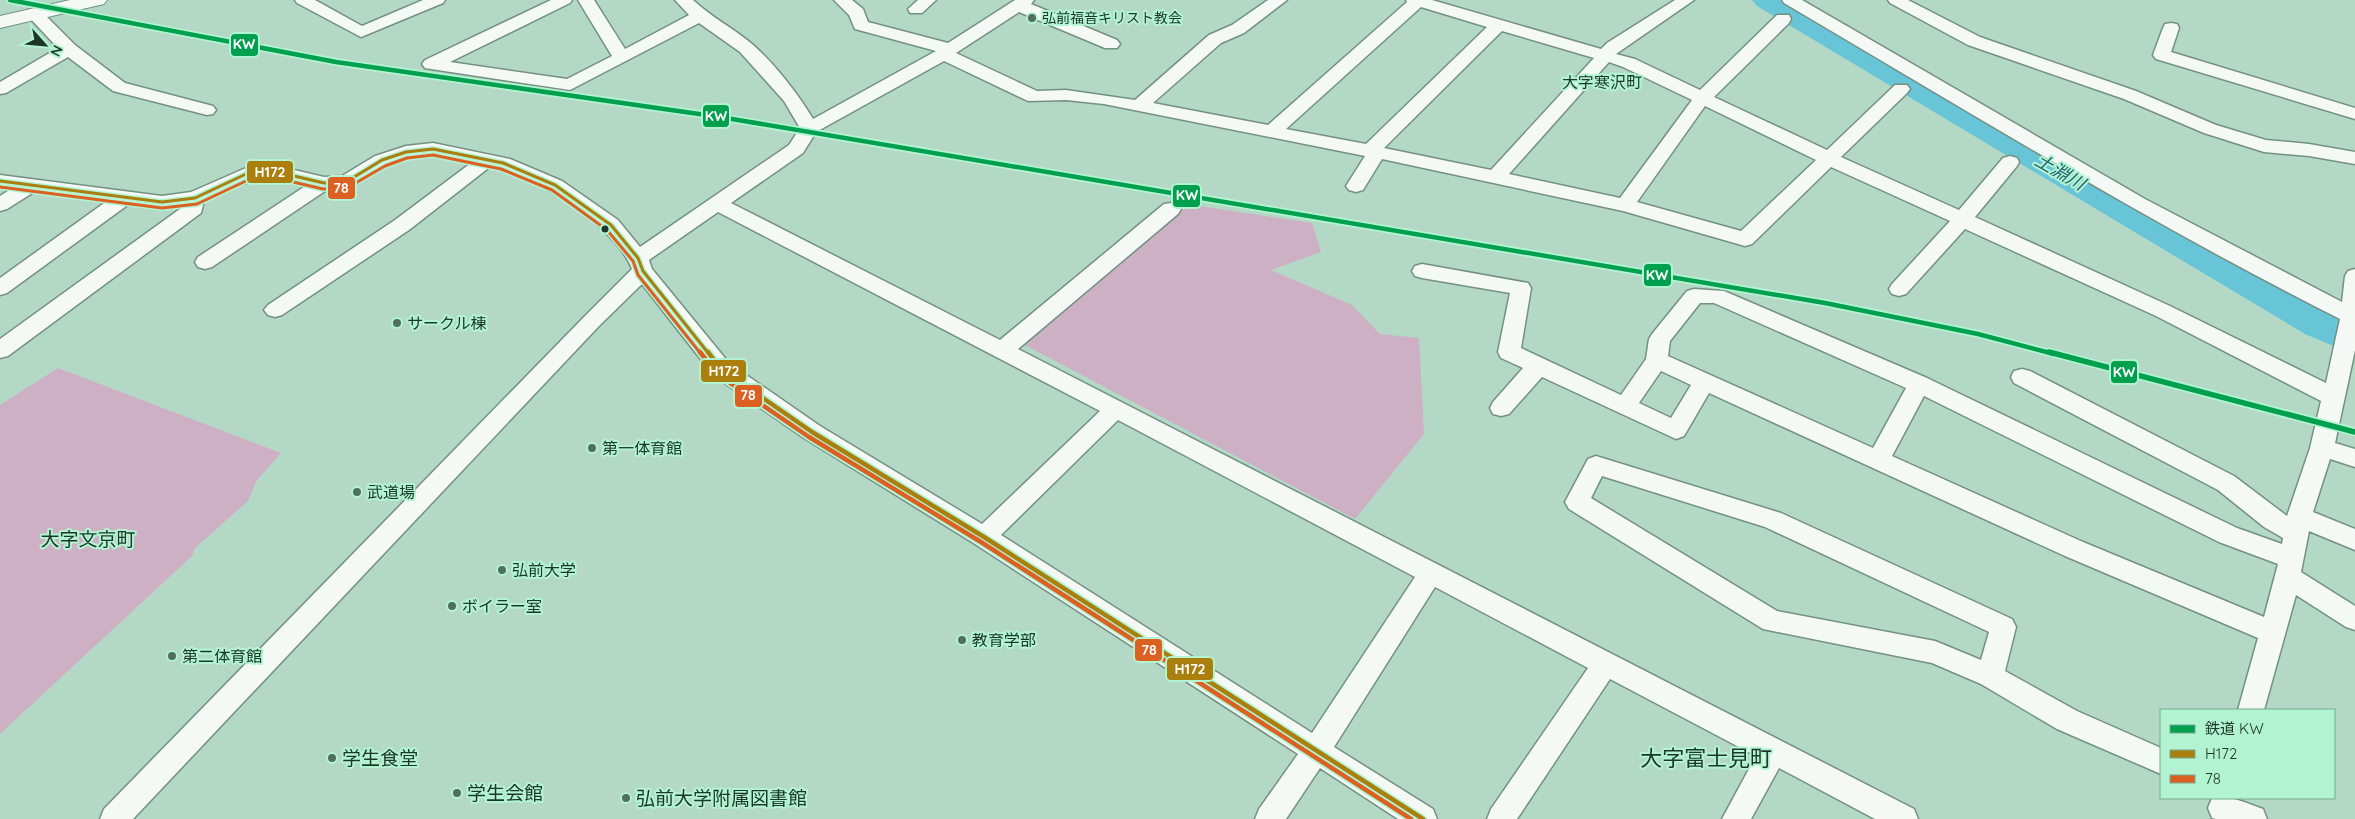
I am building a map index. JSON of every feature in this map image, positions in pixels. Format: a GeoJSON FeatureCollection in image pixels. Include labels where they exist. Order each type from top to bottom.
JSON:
{"type":"FeatureCollection","features":[{"type":"Feature","properties":{"kind":"main road"},"geometry":{"type":"LineString","coordinates":[[0,22],[97,0]]}},
{"type":"Feature","properties":{"kind":"street"},"geometry":{"type":"LineString","coordinates":[[303,0],[361,32],[437,0]]}},
{"type":"Feature","properties":{"kind":"street"},"geometry":{"type":"LineString","coordinates":[[564,0],[431,64],[570,85],[700,16]]}},
{"type":"Feature","properties":{"kind":"street"},"geometry":{"type":"LineString","coordinates":[[586,0],[622,58]]}},
{"type":"Feature","properties":{"kind":"street"},"geometry":{"type":"LineString","coordinates":[[683,0],[700,16],[746,48],[792,99],[810,128]]}},
{"type":"Feature","properties":{"kind":"street"},"geometry":{"type":"LineString","coordinates":[[842,0],[857,13],[861,25],[947,52],[1034,96],[1066,95],[1140,105],[1625,205],[1746,239],[1901,89]]}},
{"type":"Feature","properties":{"kind":"street"},"geometry":{"type":"LineString","coordinates":[[995,0],[1020,4],[1111,44]]}},
{"type":"Feature","properties":{"kind":"street"},"geometry":{"type":"LineString","coordinates":[[1140,105],[1215,39],[1238,28],[1279,0]]}},
{"type":"Feature","properties":{"kind":"street"},"geometry":{"type":"LineString","coordinates":[[1271,132],[1417,0],[1473,10],[1498,25],[1607,55],[1629,63],[1828,158],[2163,311],[2333,396]]}},
{"type":"Feature","properties":{"kind":"street"},"geometry":{"type":"LineString","coordinates":[[1495,178],[1613,47],[1686,0]]}},
{"type":"Feature","properties":{"kind":"street"},"geometry":{"type":"LineString","coordinates":[[1896,0],[1974,41],[2130,95],[2210,129],[2264,146],[2309,150],[2355,158]]}},
{"type":"Feature","properties":{"kind":"street"},"geometry":{"type":"LineString","coordinates":[[114,819],[585,328],[641,264],[717,204],[796,149],[810,128],[947,52],[1020,4]]}},
{"type":"Feature","properties":{"kind":"street"},"geometry":{"type":"LineString","coordinates":[[1625,205],[1702,98],[1787,10],[2032,143],[2275,279],[2351,317]]}},
{"type":"Feature","properties":{"kind":"street"},"geometry":{"type":"LineString","coordinates":[[34,14],[69,49],[119,87],[207,110]]}},
{"type":"Feature","properties":{"kind":"street"},"geometry":{"type":"LineString","coordinates":[[1356,186],[1374,152],[1498,25]]}},
{"type":"Feature","properties":{"kind":"street"},"geometry":{"type":"LineString","coordinates":[[2171,28],[2162,55],[2355,114]]}},
{"type":"Feature","properties":{"kind":"street"},"geometry":{"type":"LineString","coordinates":[[0,89],[69,49]]}},
{"type":"Feature","properties":{"kind":"street"},"geometry":{"type":"LineString","coordinates":[[0,181],[162,202],[195,198],[246,174],[277,172],[324,183],[346,182],[382,160],[406,152],[432,149],[503,163],[554,185],[611,225],[720,369],[812,432],[984,537],[1423,819]]}},
{"type":"Feature","properties":{"kind":"street"},"geometry":{"type":"LineString","coordinates":[[276,310],[402,225],[487,160]]}},
{"type":"Feature","properties":{"kind":"street"},"geometry":{"type":"LineString","coordinates":[[1899,288],[1963,219],[2010,162]]}},
{"type":"Feature","properties":{"kind":"street"},"geometry":{"type":"LineString","coordinates":[[205,262],[324,183]]}},
{"type":"Feature","properties":{"kind":"street"},"geometry":{"type":"LineString","coordinates":[[0,205],[30,185]]}},
{"type":"Feature","properties":{"kind":"street"},"geometry":{"type":"LineString","coordinates":[[0,288],[126,197]]}},
{"type":"Feature","properties":{"kind":"street"},"geometry":{"type":"LineString","coordinates":[[0,350],[194,208],[195,198]]}},
{"type":"Feature","properties":{"kind":"street"},"geometry":{"type":"LineString","coordinates":[[717,204],[1116,409],[1904,819]]}},
{"type":"Feature","properties":{"kind":"street"},"geometry":{"type":"LineString","coordinates":[[1002,350],[1172,209]]}},
{"type":"Feature","properties":{"kind":"street"},"geometry":{"type":"LineString","coordinates":[[1422,271],[1520,288],[1510,352],[1676,430],[1704,383]]}},
{"type":"Feature","properties":{"kind":"street"},"geometry":{"type":"LineString","coordinates":[[2250,709],[2273,632],[2297,525],[2322,448],[2351,317],[2355,276]]}},
{"type":"Feature","properties":{"kind":"street"},"geometry":{"type":"LineString","coordinates":[[1625,407],[1657,360],[1660,340],[1694,296],[1717,296],[1919,384],[2228,535],[2289,567],[2355,619]]}},
{"type":"Feature","properties":{"kind":"street"},"geometry":{"type":"LineString","coordinates":[[1657,360],[1704,383],[2074,549],[2273,632]]}},
{"type":"Feature","properties":{"kind":"street"},"geometry":{"type":"LineString","coordinates":[[1501,408],[1538,366]]}},
{"type":"Feature","properties":{"kind":"street"},"geometry":{"type":"LineString","coordinates":[[2022,377],[2226,483],[2273,520],[2355,540]]}},
{"type":"Feature","properties":{"kind":"street"},"geometry":{"type":"LineString","coordinates":[[1878,461],[1919,384]]}},
{"type":"Feature","properties":{"kind":"street"},"geometry":{"type":"LineString","coordinates":[[984,537],[1116,409]]}},
{"type":"Feature","properties":{"kind":"street"},"geometry":{"type":"LineString","coordinates":[[2322,448],[2355,458]]}},
{"type":"Feature","properties":{"kind":"street"},"geometry":{"type":"LineString","coordinates":[[1990,676],[2003,627],[1772,520],[1596,465],[1577,502],[1772,621],[1935,652],[1990,676],[2067,720],[2160,761]]}},
{"type":"Feature","properties":{"kind":"street"},"geometry":{"type":"LineString","coordinates":[[1269,819],[1316,751],[1431,573]]}},
{"type":"Feature","properties":{"kind":"street"},"geometry":{"type":"LineString","coordinates":[[1501,819],[1605,664]]}},
{"type":"Feature","properties":{"kind":"street"},"geometry":{"type":"LineString","coordinates":[[1736,819],[1773,751]]}},
{"type":"Feature","properties":{"kind":"street"},"geometry":{"type":"LineString","coordinates":[[2222,808],[2253,819]]}},
{"type":"Feature","properties":{"kind":"shaded area"},"geometry":{"type":"Polygon","coordinates":[[[1186,204],[1312,223],[1321,252],[1271,270],[1352,305],[1380,334],[1419,338],[1424,434],[1355,519],[1021,343],[1186,204]]]}},
{"type":"Feature","properties":{"kind":"shaded area"},"geometry":{"type":"Polygon","coordinates":[[[58,368],[281,453],[257,480],[248,501],[195,548],[192,556],[0,734],[0,405],[58,368]]]}},
{"type":"Feature","properties":{"kind":"waterway","name":"土淵川"},"geometry":{"type":"LineString","coordinates":[[1767,0],[2318,324],[2355,341]]}},
{"type":"Feature","properties":{"kind":"rail line","name":"KW"},"geometry":{"type":"LineString","coordinates":[[10,0],[336,62],[720,117],[1825,303],[1978,334],[2355,432]]}},
{"type":"Feature","properties":{"kind":"transit line","name":"H172"},"geometry":{"type":"LineString","coordinates":[[0,181],[162,202],[195,198],[246,174],[277,172],[324,183],[346,182],[382,160],[406,152],[433,149],[503,163],[555,185],[611,225],[638,258],[643,271],[721,369],[812,432],[984,537],[1423,819]]}},
{"type":"Feature","properties":{"kind":"transit line","name":"78"},"geometry":{"type":"LineString","coordinates":[[0,187],[162,208],[197,204],[248,180],[276,178],[323,189],[347,188],[385,166],[407,158],[433,155],[501,169],[552,190],[607,230],[633,261],[638,275],[717,374],[809,437],[981,542],[1411,819]]}},
{"type":"Feature","properties":{"kind":"place","name":"弘前福音キリスト教会"},"geometry":{"type":"Point","coordinates":[1032,18]}},
{"type":"Feature","properties":{"kind":"place","name":"サークル棟"},"geometry":{"type":"Point","coordinates":[397,323]}},
{"type":"Feature","properties":{"kind":"place","name":"第一体育館"},"geometry":{"type":"Point","coordinates":[592,448]}},
{"type":"Feature","properties":{"kind":"place","name":"武道場"},"geometry":{"type":"Point","coordinates":[357,492]}},
{"type":"Feature","properties":{"kind":"place","name":"弘前大学"},"geometry":{"type":"Point","coordinates":[502,570]}},
{"type":"Feature","properties":{"kind":"place","name":"ボイラー室"},"geometry":{"type":"Point","coordinates":[452,606]}},
{"type":"Feature","properties":{"kind":"place","name":"教育学部"},"geometry":{"type":"Point","coordinates":[962,640]}},
{"type":"Feature","properties":{"kind":"place","name":"第二体育館"},"geometry":{"type":"Point","coordinates":[172,656]}},
{"type":"Feature","properties":{"kind":"place","name":"学生食堂"},"geometry":{"type":"Point","coordinates":[332,758]}},
{"type":"Feature","properties":{"kind":"place","name":"学生会館"},"geometry":{"type":"Point","coordinates":[457,793]}},
{"type":"Feature","properties":{"kind":"place","name":"弘前大学附属図書館"},"geometry":{"type":"Point","coordinates":[626,798]}},
{"type":"Feature","properties":{"kind":"district","name":"大字寒沢町"},"geometry":{"type":"Point","coordinates":[1602,82]}},
{"type":"Feature","properties":{"kind":"district","name":"大字文京町"},"geometry":{"type":"Point","coordinates":[88,539]}},
{"type":"Feature","properties":{"kind":"district","name":"大字富士見町"},"geometry":{"type":"Point","coordinates":[1706,758]}}]}
